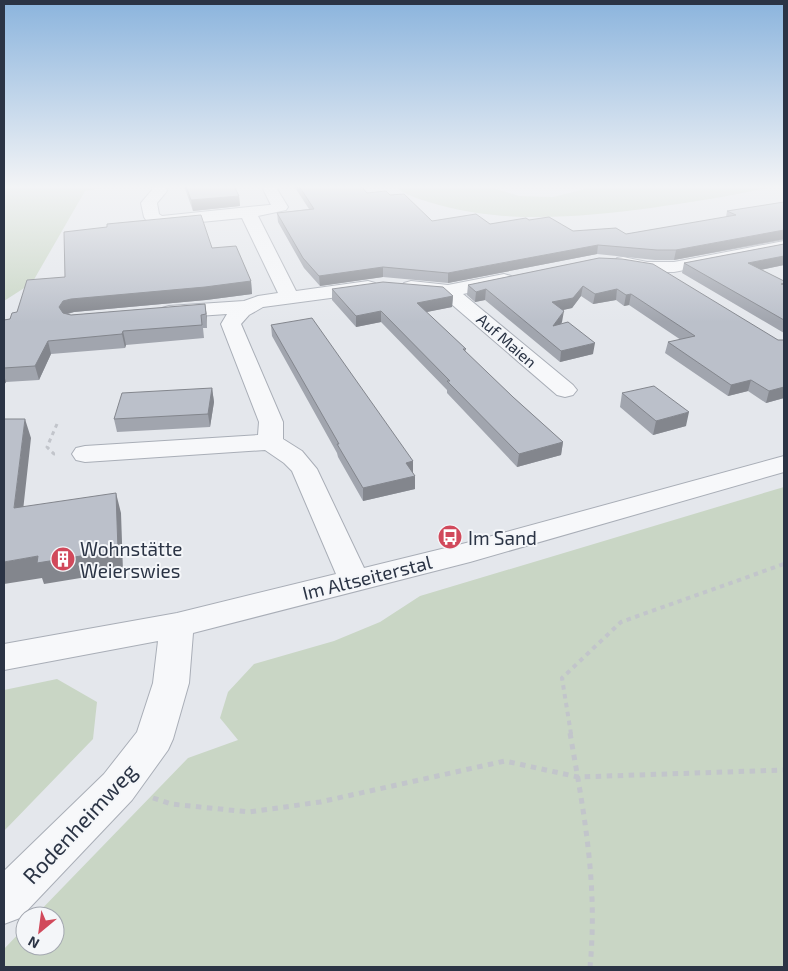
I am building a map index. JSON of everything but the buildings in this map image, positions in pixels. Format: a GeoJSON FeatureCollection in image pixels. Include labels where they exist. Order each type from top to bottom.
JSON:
{"type":"FeatureCollection","features":[{"type":"Feature","properties":{"kind":"street"},"geometry":{"type":"LineString","coordinates":[[257,231],[289,297],[258,302],[245,307],[237,313],[231,324],[271,422],[270,442]]}},
{"type":"Feature","properties":{"kind":"street"},"geometry":{"type":"LineString","coordinates":[[605,262],[621,262],[657,268],[674,267],[784,246]]}},
{"type":"Feature","properties":{"kind":"street"},"geometry":{"type":"LineString","coordinates":[[657,268],[683,283]]}},
{"type":"Feature","properties":{"kind":"street","name":"Auf Maien"},"geometry":{"type":"LineString","coordinates":[[289,297],[387,285],[448,290],[523,276]]}},
{"type":"Feature","properties":{"kind":"street","name":"Auf Maien"},"geometry":{"type":"LineString","coordinates":[[448,290],[565,390]]}},
{"type":"Feature","properties":{"kind":"street"},"geometry":{"type":"LineString","coordinates":[[150,313],[218,307],[245,307]]}},
{"type":"Feature","properties":{"kind":"street"},"geometry":{"type":"LineString","coordinates":[[85,454],[270,442],[293,457],[304,469],[354,580]]}},
{"type":"Feature","properties":{"kind":"street","name":"Im Altseiterstal"},"geometry":{"type":"LineString","coordinates":[[4,657],[177,625],[470,552],[784,464]]}},
{"type":"Feature","properties":{"kind":"street","name":"Rodenheimweg"},"geometry":{"type":"LineString","coordinates":[[4,902],[118,787],[154,740],[171,682],[177,625]]}},
{"type":"Feature","properties":{"kind":"path"},"geometry":{"type":"LineString","coordinates":[[590,967],[594,938],[591,860],[562,678],[621,622],[784,564]]}},
{"type":"Feature","properties":{"kind":"path"},"geometry":{"type":"LineString","coordinates":[[118,787],[171,804],[249,812],[320,802],[505,761],[578,777],[784,770]]}},
{"type":"Feature","properties":{"kind":"green space"},"geometry":{"type":"Polygon","coordinates":[[[4,231],[62,231],[32,283],[4,301],[4,231]]]}},
{"type":"Feature","properties":{"kind":"green space"},"geometry":{"type":"Polygon","coordinates":[[[784,487],[784,967],[4,967],[4,949],[15,937],[15,956],[65,956],[65,906],[45,906],[188,758],[238,740],[220,718],[228,692],[254,664],[334,641],[380,622],[420,596],[784,487]]]}},
{"type":"Feature","properties":{"kind":"green space"},"geometry":{"type":"Polygon","coordinates":[[[57,679],[97,702],[93,739],[4,831],[4,690],[57,679]]]}},
{"type":"Feature","properties":{"kind":"place","name":"Im Sand"},"geometry":{"type":"Point","coordinates":[450,537]}},
{"type":"Feature","properties":{"kind":"place","name":"Wohnstätte Weierswies"},"geometry":{"type":"Point","coordinates":[63,559]}}]}
